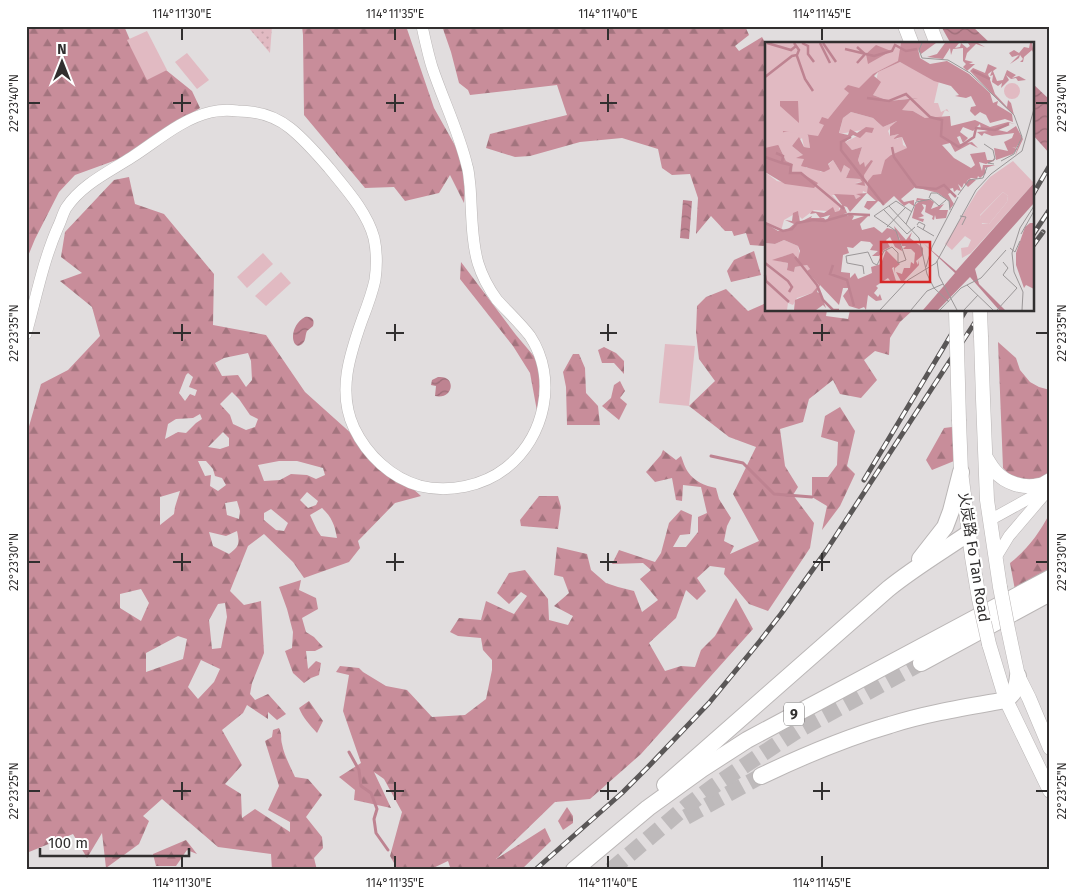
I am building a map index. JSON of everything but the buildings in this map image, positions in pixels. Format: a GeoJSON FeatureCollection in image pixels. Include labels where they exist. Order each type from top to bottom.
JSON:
{"type":"FeatureCollection","features":[{"type":"Feature","properties":{"kind":"highway"},"geometry":{"type":"LineString","coordinates":[[911,571],[945,527],[961,472]]}},
{"type":"Feature","properties":{"kind":"highway"},"geometry":{"type":"LineString","coordinates":[[591,856],[642,805],[857,616],[911,571],[969,533]]}},
{"type":"Feature","properties":{"kind":"highway","name":"9"},"geometry":{"type":"LineString","coordinates":[[574,870],[648,808],[702,769],[747,740],[1050,578]]}},
{"type":"Feature","properties":{"kind":"highway"},"geometry":{"type":"LineString","coordinates":[[921,663],[1050,593]]}},
{"type":"Feature","properties":{"kind":"highway"},"geometry":{"type":"LineString","coordinates":[[761,776],[820,749],[891,724],[1006,700],[1014,694],[1018,676]]}},
{"type":"Feature","properties":{"kind":"main road"},"geometry":{"type":"LineString","coordinates":[[905,26],[911,42]]}},
{"type":"Feature","properties":{"kind":"main road"},"geometry":{"type":"LineString","coordinates":[[930,26],[936,42]]}},
{"type":"Feature","properties":{"kind":"main road","name":"火炭路 Fo Tan Road"},"geometry":{"type":"LineString","coordinates":[[956,311],[961,472],[979,600],[989,644],[1006,700],[1050,791]]}},
{"type":"Feature","properties":{"kind":"main road","name":"火炭路 Fo Tan Road"},"geometry":{"type":"LineString","coordinates":[[980,311],[987,500],[1000,587],[1018,676],[1050,748]]}},
{"type":"Feature","properties":{"kind":"main road"},"geometry":{"type":"LineString","coordinates":[[985,457],[995,471],[1010,483],[1031,486],[1040,485],[1050,480]]}},
{"type":"Feature","properties":{"kind":"main road"},"geometry":{"type":"LineString","coordinates":[[969,533],[990,520]]}},
{"type":"Feature","properties":{"kind":"street"},"geometry":{"type":"LineString","coordinates":[[26,334],[48,249],[66,208],[84,188],[188,120],[209,112],[223,110],[264,113],[281,121],[312,148],[355,201],[373,236],[377,266],[374,283],[349,360],[346,382],[349,416],[365,447],[390,472],[406,481],[428,488],[450,489],[471,485],[491,477],[510,465],[525,449],[539,423],[545,393],[544,371],[530,337],[492,293],[478,263],[468,169],[459,138],[431,63],[422,26]]}},
{"type":"Feature","properties":{"kind":"street"},"geometry":{"type":"LineString","coordinates":[[990,520],[1050,488]]}},
{"type":"Feature","properties":{"kind":"street"},"geometry":{"type":"LineString","coordinates":[[996,559],[1009,536],[1050,488]]}},
{"type":"Feature","properties":{"kind":"shaded area"},"geometry":{"type":"Polygon","coordinates":[[[247,26],[272,26],[270,53],[247,26]]]}},
{"type":"Feature","properties":{"kind":"shaded area"},"geometry":{"type":"Polygon","coordinates":[[[147,31],[167,70],[147,80],[127,40],[147,31]]]}},
{"type":"Feature","properties":{"kind":"shaded area"},"geometry":{"type":"Polygon","coordinates":[[[187,53],[209,80],[197,89],[175,62],[187,53]]]}},
{"type":"Feature","properties":{"kind":"shaded area"},"geometry":{"type":"Polygon","coordinates":[[[263,253],[273,264],[247,288],[237,277],[263,253]]]}},
{"type":"Feature","properties":{"kind":"shaded area"},"geometry":{"type":"Polygon","coordinates":[[[281,272],[291,283],[266,306],[255,296],[281,272]]]}},
{"type":"Feature","properties":{"kind":"shaded area"},"geometry":{"type":"Polygon","coordinates":[[[665,344],[695,346],[689,406],[659,403],[665,344]]]}},
{"type":"Feature","properties":{"kind":"green space"},"geometry":{"type":"Polygon","coordinates":[[[26,26],[124,26],[146,77],[161,66],[192,91],[200,108],[119,159],[75,175],[59,192],[26,261],[26,26]]]}},
{"type":"Feature","properties":{"kind":"green space"},"geometry":{"type":"Polygon","coordinates":[[[302,26],[406,26],[434,108],[466,165],[464,203],[450,175],[439,193],[405,201],[394,187],[365,188],[304,115],[302,26]]]}},
{"type":"Feature","properties":{"kind":"green space"},"geometry":{"type":"Polygon","coordinates":[[[442,26],[745,26],[749,35],[735,46],[739,51],[762,37],[765,42],[765,246],[750,245],[746,233],[734,236],[732,231],[725,231],[711,216],[696,234],[698,198],[690,174],[672,175],[662,168],[658,149],[622,138],[580,142],[530,156],[515,157],[486,148],[490,134],[567,115],[557,85],[470,95],[468,90],[459,83],[442,26]]]}},
{"type":"Feature","properties":{"kind":"green space"},"geometry":{"type":"Polygon","coordinates":[[[129,177],[135,204],[164,214],[214,274],[213,325],[266,335],[305,392],[421,496],[395,503],[358,541],[360,548],[349,562],[304,578],[293,562],[264,534],[248,546],[230,591],[244,605],[261,601],[264,653],[252,683],[250,694],[255,700],[268,694],[286,714],[277,720],[268,712],[268,719],[247,705],[243,713],[222,730],[242,765],[225,784],[241,794],[242,818],[255,809],[290,832],[290,822],[268,810],[279,786],[265,741],[272,737],[273,730],[279,728],[284,752],[295,777],[308,779],[322,795],[306,817],[322,837],[323,848],[314,858],[317,870],[301,870],[300,868],[295,870],[272,870],[271,854],[218,847],[162,799],[143,816],[149,821],[139,844],[106,868],[102,833],[87,858],[73,834],[29,852],[26,858],[26,437],[41,384],[68,370],[100,336],[92,307],[60,281],[82,273],[61,257],[65,232],[114,180],[129,177]],[[248,353],[224,358],[215,363],[222,376],[238,375],[246,387],[252,380],[251,361],[248,353]],[[188,373],[179,393],[185,401],[190,394],[195,396],[197,390],[189,387],[193,377],[188,373]],[[232,392],[220,404],[230,415],[233,424],[246,430],[255,427],[258,419],[250,415],[232,392]],[[200,414],[193,418],[176,419],[168,424],[165,439],[178,432],[186,433],[202,419],[200,414]],[[223,432],[208,447],[220,449],[229,446],[229,438],[223,432]],[[198,461],[205,476],[211,475],[210,486],[218,491],[226,485],[222,478],[215,476],[213,469],[206,461],[198,461]],[[279,461],[258,465],[264,481],[280,480],[291,474],[307,475],[316,479],[325,475],[323,468],[297,461],[279,461]],[[180,491],[160,497],[160,525],[174,514],[180,491]],[[307,492],[300,500],[308,508],[316,505],[318,501],[307,492]],[[237,501],[225,503],[227,515],[239,519],[240,511],[237,501]],[[322,508],[310,515],[321,536],[337,538],[332,522],[322,508]],[[271,509],[264,513],[264,520],[276,530],[284,531],[288,523],[271,509]],[[237,531],[226,536],[209,532],[213,546],[229,554],[238,545],[237,531]],[[141,589],[120,594],[120,608],[141,621],[149,603],[141,589]],[[225,603],[218,604],[209,620],[212,649],[221,648],[227,617],[225,603]],[[178,636],[146,653],[146,672],[183,659],[187,639],[178,636]],[[201,660],[188,687],[198,699],[214,682],[220,669],[201,660]]]}},
{"type":"Feature","properties":{"kind":"green space"},"geometry":{"type":"Polygon","coordinates":[[[754,251],[761,275],[731,282],[727,271],[734,260],[754,251]]]}},
{"type":"Feature","properties":{"kind":"green space"},"geometry":{"type":"Polygon","coordinates":[[[461,262],[538,361],[541,403],[537,411],[530,373],[513,346],[460,279],[461,262]]]}},
{"type":"Feature","properties":{"kind":"green space"},"geometry":{"type":"Polygon","coordinates":[[[726,289],[748,311],[765,303],[765,311],[827,311],[826,316],[848,319],[850,311],[912,311],[900,322],[890,338],[889,355],[875,351],[864,360],[877,380],[861,398],[840,394],[833,380],[809,399],[803,422],[780,429],[785,466],[798,487],[793,495],[814,523],[810,548],[768,611],[749,604],[724,574],[725,568],[710,566],[697,578],[706,591],[697,600],[686,590],[676,618],[649,643],[665,671],[681,666],[695,667],[701,650],[715,636],[736,598],[753,629],[641,754],[590,799],[555,802],[496,859],[545,828],[551,841],[521,870],[451,870],[448,861],[429,870],[398,870],[390,856],[402,812],[384,779],[374,772],[391,808],[354,800],[355,790],[339,777],[361,763],[343,711],[349,675],[336,672],[340,666],[359,668],[386,686],[407,690],[432,717],[465,715],[486,699],[492,670],[492,660],[483,650],[481,638],[458,636],[450,632],[459,618],[481,620],[486,601],[514,614],[527,596],[521,592],[509,604],[497,593],[509,573],[525,570],[548,599],[549,620],[568,625],[573,616],[554,606],[569,593],[563,577],[554,575],[557,547],[587,554],[591,570],[606,583],[634,591],[642,612],[658,600],[640,579],[651,570],[643,563],[612,564],[619,550],[655,562],[661,553],[669,523],[681,510],[692,515],[690,534],[680,535],[673,547],[686,547],[698,532],[698,517],[707,513],[701,487],[683,485],[682,501],[676,500],[672,478],[655,482],[646,472],[663,450],[676,460],[681,456],[693,478],[716,488],[719,499],[731,518],[724,541],[734,546],[730,554],[759,541],[733,494],[756,447],[729,437],[689,406],[715,381],[699,359],[696,332],[697,306],[706,297],[726,289]]]}},
{"type":"Feature","properties":{"kind":"green space"},"geometry":{"type":"Polygon","coordinates":[[[998,342],[1016,358],[1020,370],[1030,382],[1050,390],[1050,474],[1035,480],[1014,479],[1003,468],[998,342]]]}},
{"type":"Feature","properties":{"kind":"green space"},"geometry":{"type":"Polygon","coordinates":[[[604,347],[616,353],[624,361],[624,374],[614,363],[602,363],[598,350],[604,347]]]}},
{"type":"Feature","properties":{"kind":"green space"},"geometry":{"type":"Polygon","coordinates":[[[573,354],[579,354],[585,368],[586,393],[598,406],[600,425],[567,425],[566,387],[563,372],[573,354]]]}},
{"type":"Feature","properties":{"kind":"green space"},"geometry":{"type":"Polygon","coordinates":[[[620,381],[625,391],[620,398],[627,404],[619,420],[602,406],[611,398],[614,385],[620,381]]]}},
{"type":"Feature","properties":{"kind":"green space"},"geometry":{"type":"Polygon","coordinates":[[[840,407],[855,431],[847,466],[855,474],[840,506],[822,530],[827,506],[812,497],[812,477],[828,477],[837,465],[838,442],[821,437],[825,416],[840,407]]]}},
{"type":"Feature","properties":{"kind":"green space"},"geometry":{"type":"Polygon","coordinates":[[[952,427],[954,433],[954,461],[932,470],[926,460],[944,428],[952,427]]]}},
{"type":"Feature","properties":{"kind":"green space"},"geometry":{"type":"Polygon","coordinates":[[[539,496],[558,496],[561,507],[558,529],[521,526],[520,520],[539,496]]]}},
{"type":"Feature","properties":{"kind":"green space"},"geometry":{"type":"Polygon","coordinates":[[[1050,513],[1050,572],[1015,590],[1010,563],[1033,540],[1050,513]]]}},
{"type":"Feature","properties":{"kind":"green space"},"geometry":{"type":"Polygon","coordinates":[[[301,580],[299,590],[316,598],[318,609],[302,618],[306,632],[314,637],[323,647],[315,651],[306,651],[308,669],[316,661],[321,663],[319,675],[304,683],[293,673],[285,651],[292,648],[293,632],[279,587],[301,580]]]}},
{"type":"Feature","properties":{"kind":"green space"},"geometry":{"type":"Polygon","coordinates":[[[309,701],[323,721],[317,733],[299,708],[309,701]]]}},
{"type":"Feature","properties":{"kind":"green space"},"geometry":{"type":"Polygon","coordinates":[[[567,807],[573,816],[573,823],[563,830],[558,821],[567,807]]]}},
{"type":"Feature","properties":{"kind":"green space"},"geometry":{"type":"Polygon","coordinates":[[[186,840],[197,854],[187,850],[176,866],[156,866],[153,854],[186,840]]]}},
{"type":"Feature","properties":{"kind":"water"},"geometry":{"type":"Polygon","coordinates":[[[941,26],[972,26],[989,42],[950,42],[941,26]]]}},
{"type":"Feature","properties":{"kind":"water"},"geometry":{"type":"Polygon","coordinates":[[[1034,85],[1050,100],[1050,154],[1034,136],[1034,85]]]}},
{"type":"Feature","properties":{"kind":"water"},"geometry":{"type":"Polygon","coordinates":[[[683,200],[692,201],[689,239],[680,238],[683,200]]]}},
{"type":"Feature","properties":{"kind":"water"},"geometry":{"type":"Polygon","coordinates":[[[305,317],[312,319],[314,322],[313,326],[307,331],[303,343],[296,345],[293,333],[295,327],[305,317]]]}},
{"type":"Feature","properties":{"kind":"water"},"geometry":{"type":"Polygon","coordinates":[[[444,377],[448,380],[451,387],[446,394],[435,396],[436,386],[431,385],[432,380],[444,377]]]}},
{"type":"Feature","properties":{"kind":"waterway"},"geometry":{"type":"LineString","coordinates":[[711,456],[743,463],[774,494],[812,497]]}},
{"type":"Feature","properties":{"kind":"waterway"},"geometry":{"type":"LineString","coordinates":[[349,752],[359,770],[361,786],[371,793],[377,809],[374,819],[376,833],[388,850]]}},
{"type":"Feature","properties":{"kind":"tunnel"},"geometry":{"type":"LineString","coordinates":[[611,870],[688,805],[714,786],[797,731],[921,663]]}},
{"type":"Feature","properties":{"kind":"tunnel"},"geometry":{"type":"LineString","coordinates":[[686,817],[761,776]]}},
{"type":"Feature","properties":{"kind":"railway"},"geometry":{"type":"LineString","coordinates":[[1034,193],[1050,165]]}},
{"type":"Feature","properties":{"kind":"railway"},"geometry":{"type":"LineString","coordinates":[[1034,233],[1050,209]]}},
{"type":"Feature","properties":{"kind":"railway"},"geometry":{"type":"LineString","coordinates":[[1034,244],[1043,232]]}},
{"type":"Feature","properties":{"kind":"railway"},"geometry":{"type":"LineString","coordinates":[[864,480],[965,311]]}},
{"type":"Feature","properties":{"kind":"railway"},"geometry":{"type":"LineString","coordinates":[[535,870],[622,793],[647,768],[709,703],[760,641],[826,551],[982,311]]}}]}
